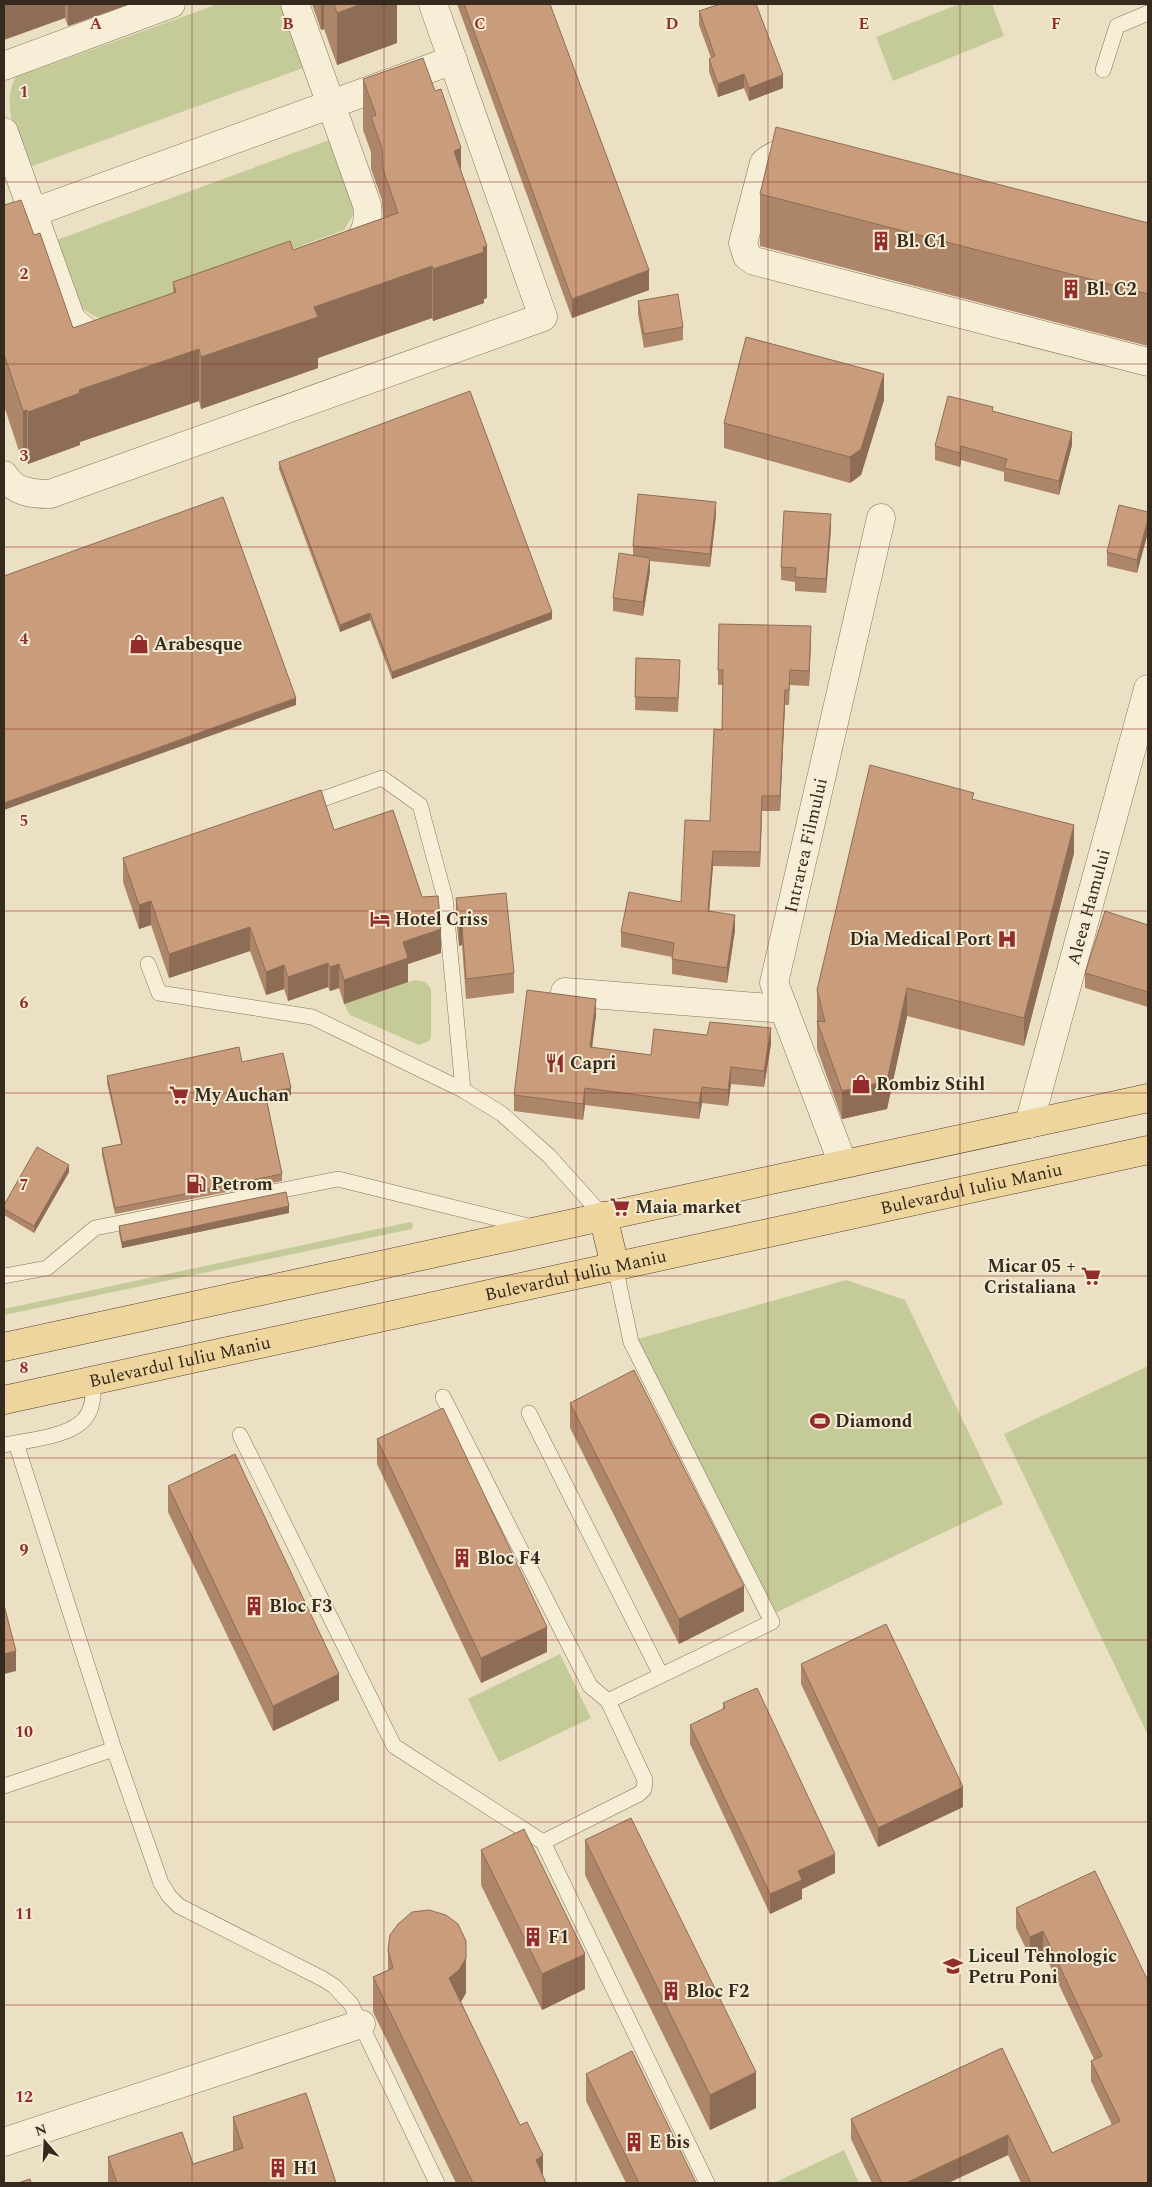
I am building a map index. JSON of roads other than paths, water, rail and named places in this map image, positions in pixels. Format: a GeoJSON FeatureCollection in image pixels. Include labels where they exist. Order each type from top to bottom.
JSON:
{"type":"FeatureCollection","features":[{"type":"Feature","properties":{"kind":"main road"},"geometry":{"type":"LineString","coordinates":[[4,1347],[1148,1098]]}},
{"type":"Feature","properties":{"kind":"main road","name":"Bulevardul Iuliu Maniu"},"geometry":{"type":"LineString","coordinates":[[4,1400],[1148,1150]]}},
{"type":"Feature","properties":{"kind":"main road"},"geometry":{"type":"LineString","coordinates":[[604,1216],[615,1266]]}},
{"type":"Feature","properties":{"kind":"street"},"geometry":{"type":"LineString","coordinates":[[4,66],[172,4]]}},
{"type":"Feature","properties":{"kind":"street"},"geometry":{"type":"LineString","coordinates":[[295,4],[367,205],[366,230],[354,246],[319,260]]}},
{"type":"Feature","properties":{"kind":"street"},"geometry":{"type":"LineString","coordinates":[[4,475],[8,481],[20,490],[33,494],[50,494],[543,317],[433,4]]}},
{"type":"Feature","properties":{"kind":"street"},"geometry":{"type":"LineString","coordinates":[[4,223],[453,60]]}},
{"type":"Feature","properties":{"kind":"street"},"geometry":{"type":"LineString","coordinates":[[4,132],[71,319],[88,334],[100,337],[109,336],[136,326]]}},
{"type":"Feature","properties":{"kind":"street"},"geometry":{"type":"LineString","coordinates":[[830,162],[792,152],[771,157],[764,163],[743,243],[747,256],[754,261],[1148,362]]}},
{"type":"Feature","properties":{"kind":"street","name":"Intrarea Filmului"},"geometry":{"type":"LineString","coordinates":[[843,1164],[774,983],[881,518]]}},
{"type":"Feature","properties":{"kind":"street","name":"Aleea Hamului"},"geometry":{"type":"LineString","coordinates":[[1029,1124],[1148,689]]}},
{"type":"Feature","properties":{"kind":"street"},"geometry":{"type":"LineString","coordinates":[[565,992],[784,1009]]}},
{"type":"Feature","properties":{"kind":"street"},"geometry":{"type":"LineString","coordinates":[[4,2142],[362,2024]]}},
{"type":"Feature","properties":{"kind":"lane"},"geometry":{"type":"LineString","coordinates":[[1103,70],[1117,26],[1148,13]]}},
{"type":"Feature","properties":{"kind":"lane"},"geometry":{"type":"LineString","coordinates":[[291,810],[382,778],[420,805],[445,898],[463,1090]]}},
{"type":"Feature","properties":{"kind":"lane"},"geometry":{"type":"LineString","coordinates":[[148,964],[159,994],[312,1017],[463,1090],[508,1120],[549,1156],[604,1216]]}},
{"type":"Feature","properties":{"kind":"lane"},"geometry":{"type":"LineString","coordinates":[[4,1276],[47,1268],[95,1228],[338,1179],[541,1229]]}},
{"type":"Feature","properties":{"kind":"lane"},"geometry":{"type":"LineString","coordinates":[[608,1701],[772,1622],[631,1342],[615,1266]]}},
{"type":"Feature","properties":{"kind":"lane"},"geometry":{"type":"LineString","coordinates":[[93,1380],[92,1405],[88,1415],[79,1425],[68,1432],[10,1444],[154,1868],[169,1896],[179,1906],[334,1986],[351,2004],[437,2183]]}},
{"type":"Feature","properties":{"kind":"lane"},"geometry":{"type":"LineString","coordinates":[[444,1397],[590,1686],[608,1701],[645,1780],[644,1789],[632,1798],[543,1842]]}},
{"type":"Feature","properties":{"kind":"lane"},"geometry":{"type":"LineString","coordinates":[[529,1413],[661,1675]]}},
{"type":"Feature","properties":{"kind":"lane"},"geometry":{"type":"LineString","coordinates":[[240,1434],[394,1746],[543,1842],[707,2183]]}},
{"type":"Feature","properties":{"kind":"lane"},"geometry":{"type":"LineString","coordinates":[[4,1786],[114,1749]]}},
{"type":"Feature","properties":{"kind":"place","name":"Bl. C1"},"geometry":{"type":"Point","coordinates":[881,241]}},
{"type":"Feature","properties":{"kind":"place","name":"Bl. C2"},"geometry":{"type":"Point","coordinates":[1071,289]}},
{"type":"Feature","properties":{"kind":"place","name":"Arabesque"},"geometry":{"type":"Point","coordinates":[139,644]}},
{"type":"Feature","properties":{"kind":"place","name":"Hotel Criss"},"geometry":{"type":"Point","coordinates":[380,919]}},
{"type":"Feature","properties":{"kind":"place","name":"Dia Medical Port"},"geometry":{"type":"Point","coordinates":[1007,939]}},
{"type":"Feature","properties":{"kind":"place","name":"Capri"},"geometry":{"type":"Point","coordinates":[555,1063]}},
{"type":"Feature","properties":{"kind":"place","name":"Rombiz Stihl"},"geometry":{"type":"Point","coordinates":[861,1084]}},
{"type":"Feature","properties":{"kind":"place","name":"My Auchan"},"geometry":{"type":"Point","coordinates":[179,1095]}},
{"type":"Feature","properties":{"kind":"place","name":"Petrom"},"geometry":{"type":"Point","coordinates":[196,1184]}},
{"type":"Feature","properties":{"kind":"place","name":"Maia market"},"geometry":{"type":"Point","coordinates":[620,1207]}},
{"type":"Feature","properties":{"kind":"place","name":"Micar 05 + Cristaliana"},"geometry":{"type":"Point","coordinates":[1091,1276]}},
{"type":"Feature","properties":{"kind":"place","name":"Diamond"},"geometry":{"type":"Point","coordinates":[820,1421]}},
{"type":"Feature","properties":{"kind":"place","name":"Bloc F4"},"geometry":{"type":"Point","coordinates":[462,1558]}},
{"type":"Feature","properties":{"kind":"place","name":"Bloc F3"},"geometry":{"type":"Point","coordinates":[254,1606]}},
{"type":"Feature","properties":{"kind":"place","name":"F1"},"geometry":{"type":"Point","coordinates":[533,1937]}},
{"type":"Feature","properties":{"kind":"place","name":"Liceul Tehnologic Petru Poni"},"geometry":{"type":"Point","coordinates":[953,1966]}},
{"type":"Feature","properties":{"kind":"place","name":"Bloc F2"},"geometry":{"type":"Point","coordinates":[671,1991]}},
{"type":"Feature","properties":{"kind":"place","name":"E bis"},"geometry":{"type":"Point","coordinates":[634,2142]}},
{"type":"Feature","properties":{"kind":"place","name":"H1"},"geometry":{"type":"Point","coordinates":[278,2168]}}]}
